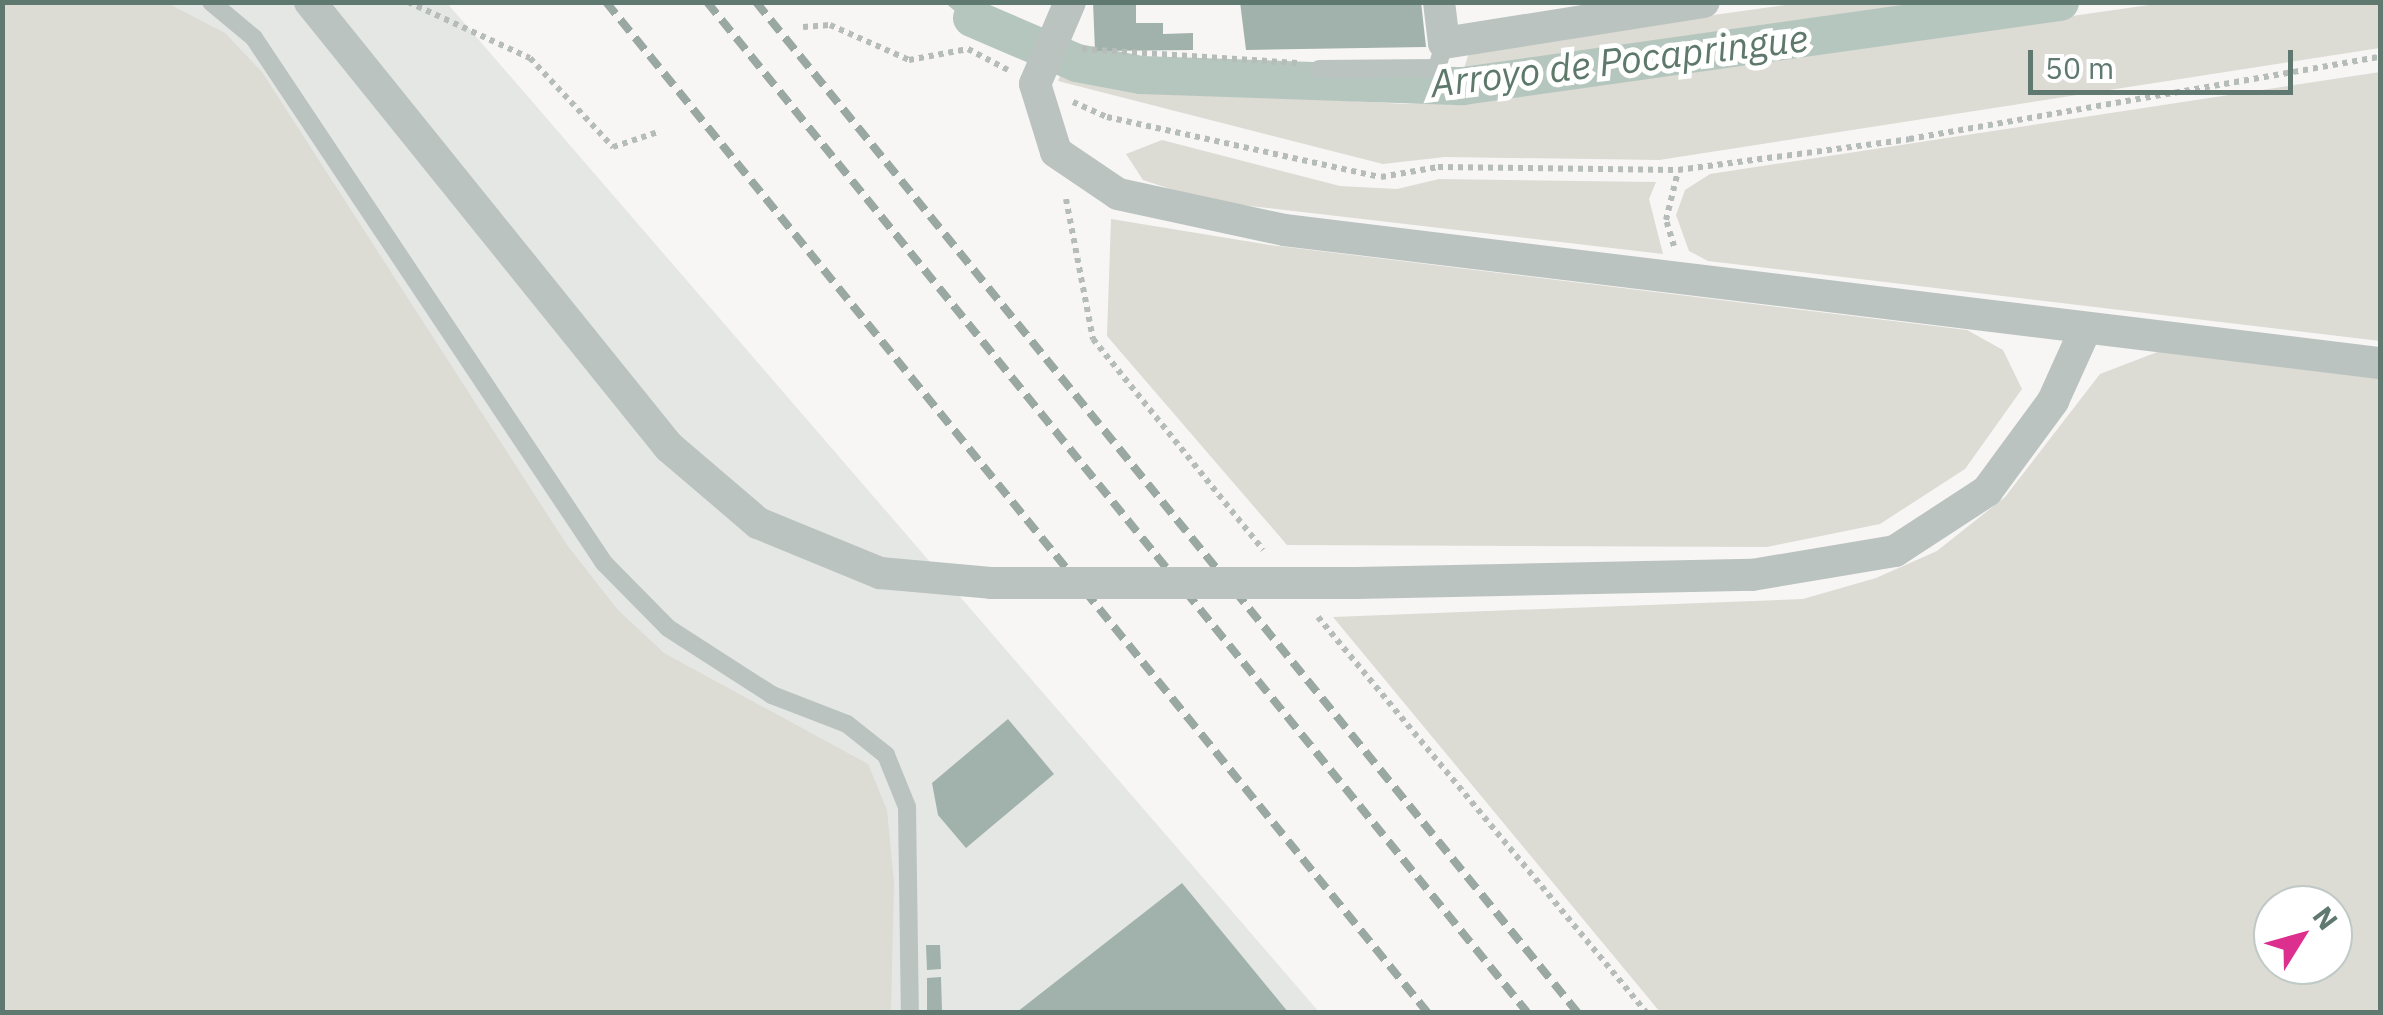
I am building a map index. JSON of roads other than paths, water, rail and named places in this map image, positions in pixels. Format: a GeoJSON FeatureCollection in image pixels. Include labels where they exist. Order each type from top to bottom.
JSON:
{"type":"FeatureCollection","features":[{"type":"Feature","properties":{"kind":"street"},"geometry":{"type":"LineString","coordinates":[[310,2],[668,447],[758,523],[880,573],[991,583],[1356,583],[1752,575],[1895,551],[1986,491],[2054,400],[2085,330]]}},
{"type":"Feature","properties":{"kind":"street"},"geometry":{"type":"LineString","coordinates":[[1070,2],[1047,54],[1056,152],[1118,194],[1284,230],[2380,363]]}},
{"type":"Feature","properties":{"kind":"street"},"geometry":{"type":"LineString","coordinates":[[1439,2],[1444,43],[1704,2]]}},
{"type":"Feature","properties":{"kind":"lane"},"geometry":{"type":"LineString","coordinates":[[211,2],[254,38],[604,564],[668,628],[772,695],[847,724],[886,755],[907,807],[910,1012]]}},
{"type":"Feature","properties":{"kind":"lane"},"geometry":{"type":"LineString","coordinates":[[1319,68],[1438,68],[1444,43]]}},
{"type":"Feature","properties":{"kind":"waterway","name":"Arroyo de Pocapringue"},"geometry":{"type":"LineString","coordinates":[[952,2],[972,18]]}},
{"type":"Feature","properties":{"kind":"waterway","name":"Arroyo de Pocapringue"},"geometry":{"type":"LineString","coordinates":[[972,18],[1077,63],[1141,75],[1463,86],[2060,2]]}},
{"type":"Feature","properties":{"kind":"railway"},"geometry":{"type":"LineString","coordinates":[[606,2],[1427,1012]]}},
{"type":"Feature","properties":{"kind":"railway"},"geometry":{"type":"LineString","coordinates":[[707,2],[1527,1012]]}},
{"type":"Feature","properties":{"kind":"railway"},"geometry":{"type":"LineString","coordinates":[[756,2],[1577,1012]]}}]}
